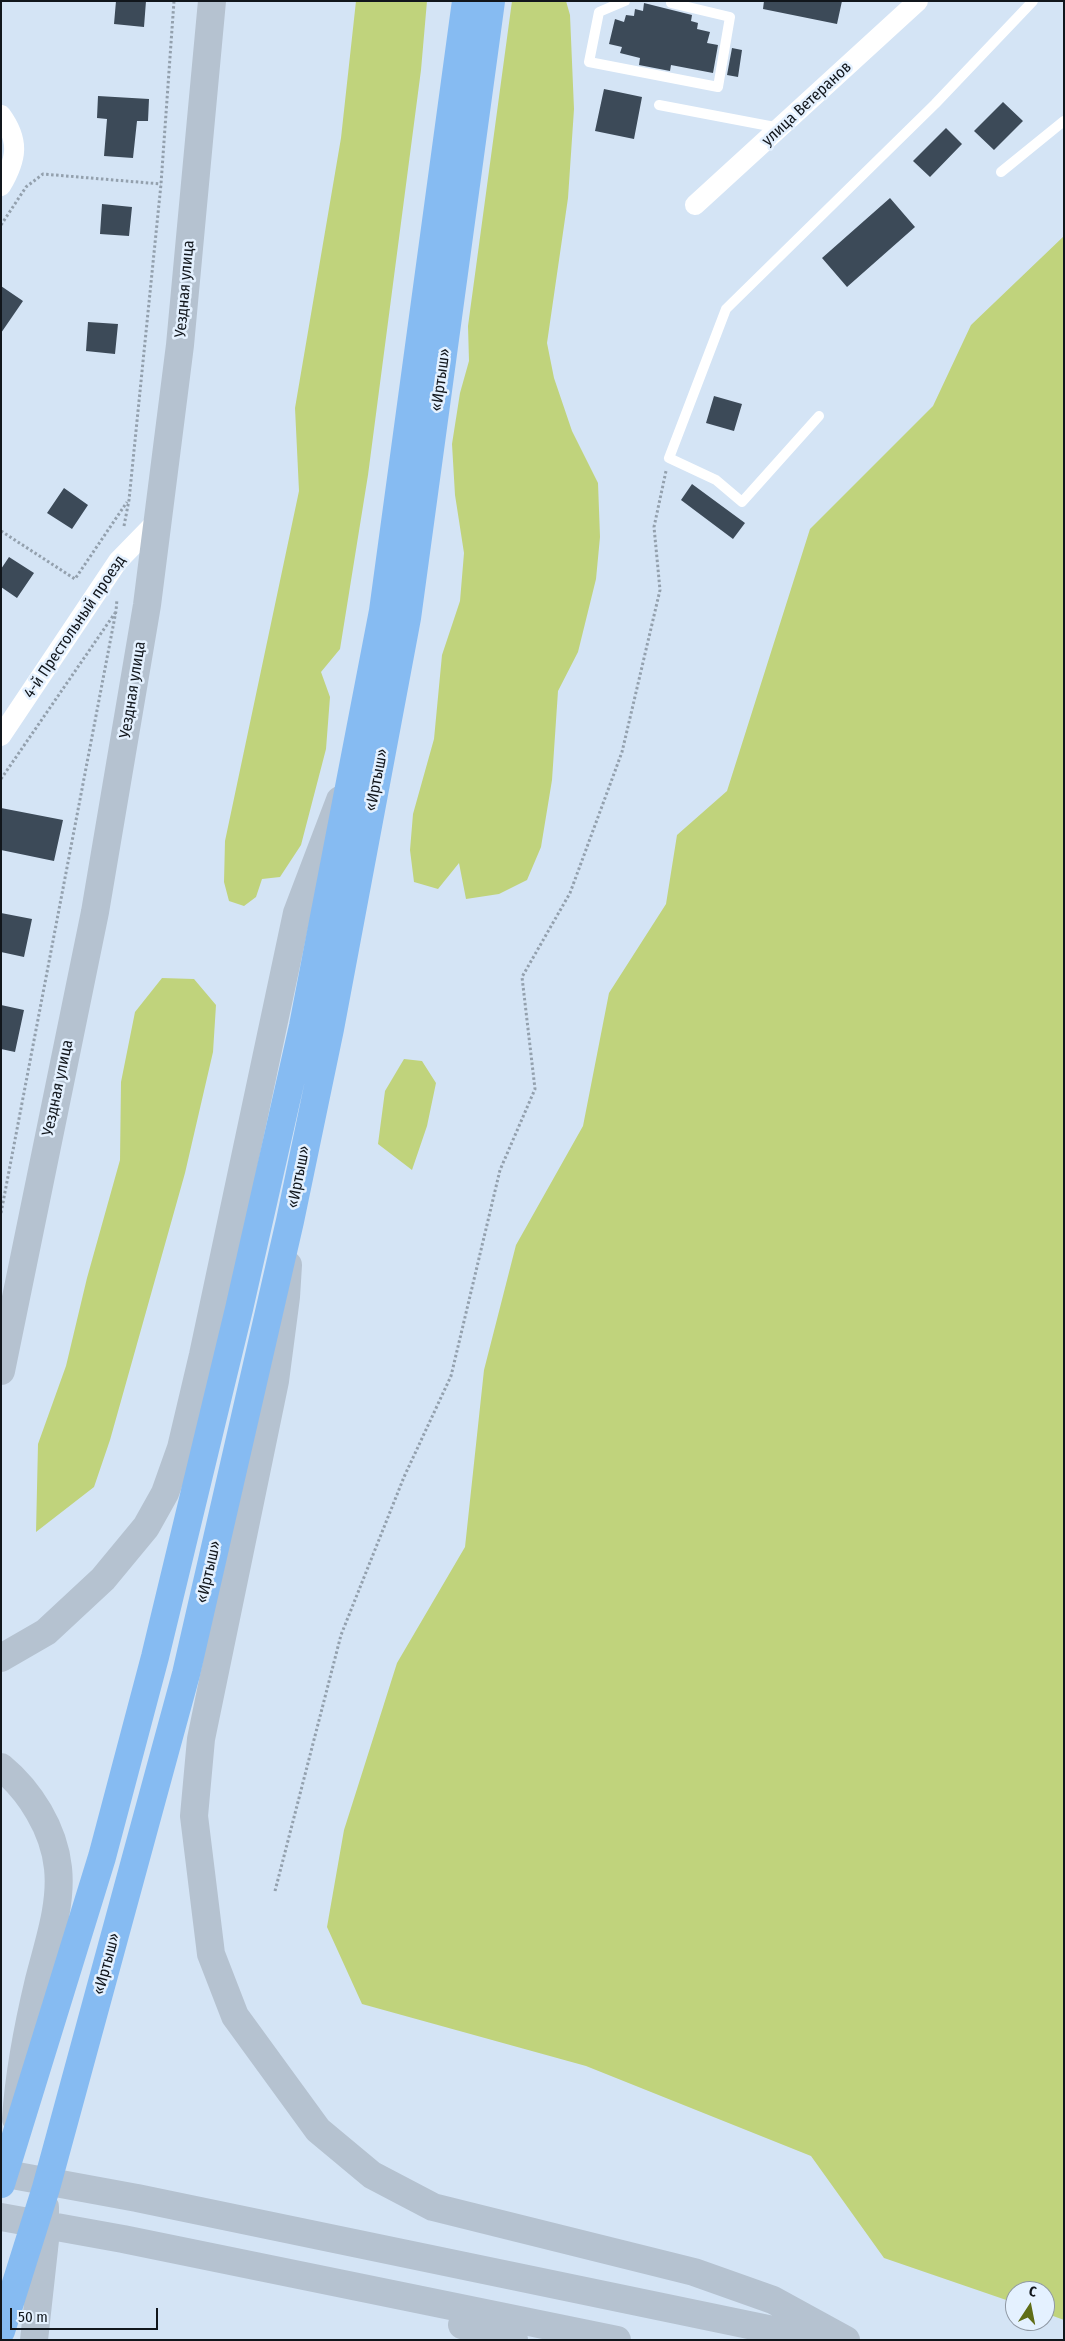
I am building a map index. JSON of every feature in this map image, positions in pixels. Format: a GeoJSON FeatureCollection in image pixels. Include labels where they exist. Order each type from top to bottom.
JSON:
{"type":"FeatureCollection","features":[{"type":"Feature","properties":{"kind":"highway","name":"«Иртыш»"},"geometry":{"type":"LineString","coordinates":[[1,2184],[102,1857],[155,1657],[244,1290],[303,1026],[383,611],[466,1]]}},
{"type":"Feature","properties":{"kind":"highway","name":"«Иртыш»"},"geometry":{"type":"LineString","coordinates":[[1,2331],[46,2188],[186,1674],[290,1221],[330,1029],[408,618],[491,1]]}},
{"type":"Feature","properties":{"kind":"street","name":"Уездная улица"},"geometry":{"type":"LineString","coordinates":[[1,1371],[95,912],[147,605],[156,522],[180,345],[212,1]]}},
{"type":"Feature","properties":{"kind":"street","name":"улица Ветеранов"},"geometry":{"type":"LineString","coordinates":[[695,206],[918,1]]}},
{"type":"Feature","properties":{"kind":"street"},"geometry":{"type":"LineString","coordinates":[[1,115],[10,128],[15,146],[13,166],[1,186]]}},
{"type":"Feature","properties":{"kind":"street","name":"4-й Престольный проезд"},"geometry":{"type":"LineString","coordinates":[[1,736],[118,561],[156,522]]}},
{"type":"Feature","properties":{"kind":"street"},"geometry":{"type":"LineString","coordinates":[[1,1658],[46,1632],[103,1579],[146,1527],[164,1494],[181,1448],[203,1355],[297,913],[353,767]]}},
{"type":"Feature","properties":{"kind":"street"},"geometry":{"type":"LineString","coordinates":[[290,1221],[286,1297],[275,1381],[201,1739],[194,1816],[211,1954],[235,2016],[318,2130],[372,2174],[416,2198],[433,2207],[694,2272],[773,2300],[846,2340]]}},
{"type":"Feature","properties":{"kind":"street"},"geometry":{"type":"LineString","coordinates":[[1,1767],[16,1779],[37,1809],[50,1837],[58,1868],[56,1908],[18,2077],[14,2142]]}},
{"type":"Feature","properties":{"kind":"street"},"geometry":{"type":"LineString","coordinates":[[1,2173],[137,2198],[821,2340]]}},
{"type":"Feature","properties":{"kind":"street"},"geometry":{"type":"LineString","coordinates":[[34,2340],[45,2240],[46,2188]]}},
{"type":"Feature","properties":{"kind":"street"},"geometry":{"type":"LineString","coordinates":[[1,2218],[123,2239],[617,2340]]}},
{"type":"Feature","properties":{"kind":"street"},"geometry":{"type":"LineString","coordinates":[[397,2295],[450,2321],[514,2340]]}},
{"type":"Feature","properties":{"kind":"lane"},"geometry":{"type":"LineString","coordinates":[[625,1],[599,12],[589,62],[718,86],[730,17],[668,2]]}},
{"type":"Feature","properties":{"kind":"lane"},"geometry":{"type":"LineString","coordinates":[[819,416],[742,502],[716,480],[669,458],[726,309],[935,104],[1034,1]]}},
{"type":"Feature","properties":{"kind":"lane"},"geometry":{"type":"LineString","coordinates":[[659,105],[781,128]]}},
{"type":"Feature","properties":{"kind":"lane"},"geometry":{"type":"LineString","coordinates":[[1000,172],[1064,121]]}},
{"type":"Feature","properties":{"kind":"path"},"geometry":{"type":"LineString","coordinates":[[1,1212],[4,1188],[116,611],[118,561],[129,500],[161,184],[174,1]]}},
{"type":"Feature","properties":{"kind":"path"},"geometry":{"type":"LineString","coordinates":[[1,226],[26,187],[43,174],[161,184]]}},
{"type":"Feature","properties":{"kind":"path"},"geometry":{"type":"LineString","coordinates":[[276,1891],[342,1635],[404,1477],[451,1376],[500,1170],[535,1089],[522,977],[570,893],[622,752],[660,590],[654,527],[669,458]]}},
{"type":"Feature","properties":{"kind":"path"},"geometry":{"type":"LineString","coordinates":[[1,531],[75,579],[129,500]]}},
{"type":"Feature","properties":{"kind":"path"},"geometry":{"type":"LineString","coordinates":[[1,779],[116,611]]}},
{"type":"Feature","properties":{"kind":"green space"},"geometry":{"type":"Polygon","coordinates":[[[356,1],[427,1],[421,70],[368,475],[340,649],[321,672],[330,697],[326,749],[301,845],[280,877],[262,879],[256,897],[244,906],[229,901],[224,882],[225,841],[299,491],[295,408],[341,138],[356,1]]]}},
{"type":"Feature","properties":{"kind":"green space"},"geometry":{"type":"Polygon","coordinates":[[[512,1],[566,1],[570,15],[574,109],[568,198],[547,343],[554,378],[572,431],[598,483],[600,537],[596,579],[578,652],[558,691],[552,780],[541,847],[527,880],[499,894],[466,899],[459,863],[438,889],[414,882],[410,850],[413,814],[434,739],[442,655],[460,601],[464,553],[455,495],[452,444],[460,393],[469,361],[468,326],[512,1]]]}},
{"type":"Feature","properties":{"kind":"green space"},"geometry":{"type":"Polygon","coordinates":[[[1064,236],[1064,2320],[1055,2317],[1055,2281],[1005,2281],[1005,2300],[884,2258],[811,2156],[586,2066],[362,2004],[327,1927],[344,1830],[397,1663],[465,1547],[484,1370],[516,1245],[583,1126],[609,993],[666,904],[677,835],[727,791],[810,529],[933,406],[971,325],[1064,236]]]}},
{"type":"Feature","properties":{"kind":"green space"},"geometry":{"type":"Polygon","coordinates":[[[162,978],[194,979],[216,1005],[213,1052],[185,1173],[110,1440],[94,1487],[36,1532],[38,1444],[66,1366],[87,1278],[120,1160],[121,1082],[135,1012],[162,978]]]}},
{"type":"Feature","properties":{"kind":"green space"},"geometry":{"type":"Polygon","coordinates":[[[404,1059],[422,1061],[436,1083],[427,1126],[412,1170],[378,1144],[385,1091],[404,1059]]]}},
{"type":"Feature","properties":{"kind":"building"},"geometry":{"type":"Polygon","coordinates":[[[116,1],[146,1],[144,27],[114,24],[116,1]]]}},
{"type":"Feature","properties":{"kind":"building"},"geometry":{"type":"Polygon","coordinates":[[[764,1],[842,1],[837,24],[763,9],[764,1]]]}},
{"type":"Feature","properties":{"kind":"building"},"geometry":{"type":"Polygon","coordinates":[[[644,3],[692,15],[691,21],[698,23],[697,29],[710,32],[707,43],[718,45],[713,73],[671,65],[670,71],[639,65],[640,58],[620,53],[622,47],[609,44],[615,19],[624,22],[626,15],[634,16],[635,9],[643,11],[644,3]]]}},
{"type":"Feature","properties":{"kind":"building"},"geometry":{"type":"Polygon","coordinates":[[[732,48],[742,50],[738,77],[727,75],[732,48]]]}},
{"type":"Feature","properties":{"kind":"building"},"geometry":{"type":"Polygon","coordinates":[[[604,89],[642,97],[634,139],[595,131],[604,89]]]}},
{"type":"Feature","properties":{"kind":"building"},"geometry":{"type":"Polygon","coordinates":[[[98,96],[149,99],[148,121],[137,121],[133,158],[104,156],[107,119],[97,118],[98,96]]]}},
{"type":"Feature","properties":{"kind":"building"},"geometry":{"type":"Polygon","coordinates":[[[1003,102],[1023,121],[994,150],[974,131],[1003,102]]]}},
{"type":"Feature","properties":{"kind":"building"},"geometry":{"type":"Polygon","coordinates":[[[946,128],[962,144],[930,177],[913,161],[946,128]]]}},
{"type":"Feature","properties":{"kind":"building"},"geometry":{"type":"Polygon","coordinates":[[[890,198],[915,227],[847,287],[822,258],[890,198]]]}},
{"type":"Feature","properties":{"kind":"building"},"geometry":{"type":"Polygon","coordinates":[[[102,204],[132,207],[129,236],[100,234],[102,204]]]}},
{"type":"Feature","properties":{"kind":"building"},"geometry":{"type":"Polygon","coordinates":[[[1,286],[23,301],[1,333],[1,286]]]}},
{"type":"Feature","properties":{"kind":"building"},"geometry":{"type":"Polygon","coordinates":[[[88,322],[118,324],[115,354],[86,351],[88,322]]]}},
{"type":"Feature","properties":{"kind":"building"},"geometry":{"type":"Polygon","coordinates":[[[714,396],[742,404],[734,431],[706,423],[714,396]]]}},
{"type":"Feature","properties":{"kind":"building"},"geometry":{"type":"Polygon","coordinates":[[[692,484],[745,523],[733,539],[681,500],[692,484]]]}},
{"type":"Feature","properties":{"kind":"building"},"geometry":{"type":"Polygon","coordinates":[[[64,488],[88,505],[72,529],[47,513],[64,488]]]}},
{"type":"Feature","properties":{"kind":"building"},"geometry":{"type":"Polygon","coordinates":[[[9,557],[34,573],[17,598],[1,587],[1,569],[9,557]]]}},
{"type":"Feature","properties":{"kind":"building"},"geometry":{"type":"Polygon","coordinates":[[[1,808],[63,820],[54,861],[1,850],[1,808]]]}},
{"type":"Feature","properties":{"kind":"building"},"geometry":{"type":"Polygon","coordinates":[[[1,913],[32,919],[24,957],[1,952],[1,913]]]}},
{"type":"Feature","properties":{"kind":"building"},"geometry":{"type":"Polygon","coordinates":[[[1,1005],[24,1010],[15,1052],[1,1049],[1,1005]]]}}]}
